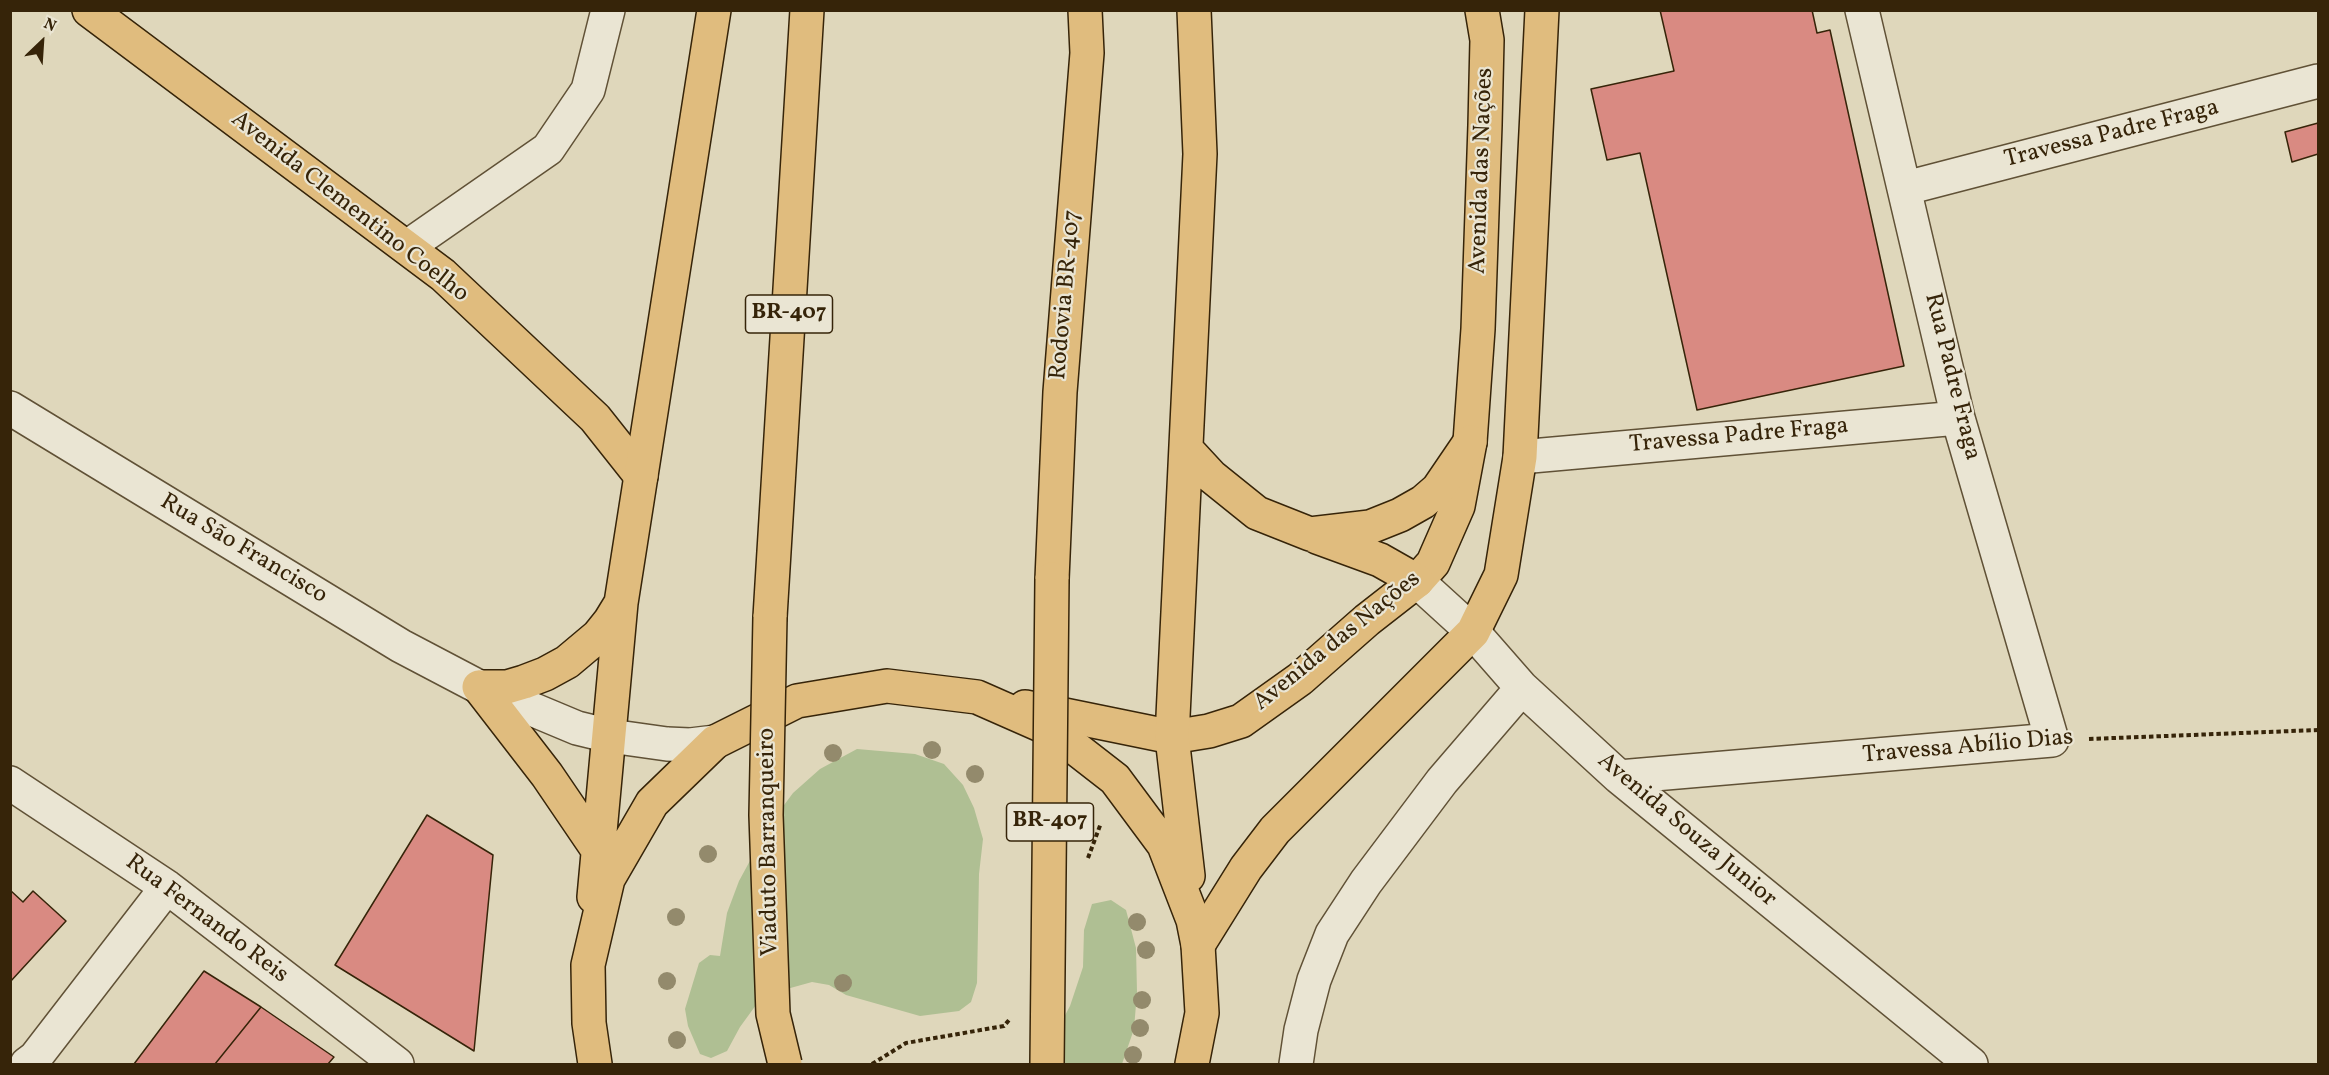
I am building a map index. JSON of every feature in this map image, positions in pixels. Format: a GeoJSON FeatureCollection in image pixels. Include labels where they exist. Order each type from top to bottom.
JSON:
{"type":"FeatureCollection","features":[{"type":"Feature","properties":{"kind":"main road","name":"Avenida Clementino Coelho"},"geometry":{"type":"LineString","coordinates":[[89,10],[443,275],[595,418],[641,476]]}},
{"type":"Feature","properties":{"kind":"main road"},"geometry":{"type":"LineString","coordinates":[[595,1065],[589,1023],[588,965],[621,603],[714,10]]}},
{"type":"Feature","properties":{"kind":"main road","name":"Viaduto Barranqueiro"},"geometry":{"type":"LineString","coordinates":[[784,1065],[773,1014],[766,815],[770,617],[807,10]]}},
{"type":"Feature","properties":{"kind":"main road","name":"Rodovia BR-407"},"geometry":{"type":"LineString","coordinates":[[1047,1065],[1052,579],[1060,392],[1087,53],[1085,10]]}},
{"type":"Feature","properties":{"kind":"main road"},"geometry":{"type":"LineString","coordinates":[[1192,1065],[1202,1013],[1196,932],[1172,737],[1200,154],[1194,10]]}},
{"type":"Feature","properties":{"kind":"main road","name":"Avenida das Nações"},"geometry":{"type":"LineString","coordinates":[[1196,932],[1275,830],[1473,632],[1501,575],[1520,457],[1542,10]]}},
{"type":"Feature","properties":{"kind":"main road"},"geometry":{"type":"LineString","coordinates":[[1485,25],[1540,46]]}},
{"type":"Feature","properties":{"kind":"main road","name":"Avenida das Nações"},"geometry":{"type":"LineString","coordinates":[[977,697],[1172,737],[1209,731],[1241,721],[1300,679],[1367,620],[1417,581],[1433,563],[1458,506],[1470,442],[1478,329],[1485,25]]}},
{"type":"Feature","properties":{"kind":"main road"},"geometry":{"type":"LineString","coordinates":[[1310,534],[1370,527],[1424,502],[1438,489],[1470,442]]}},
{"type":"Feature","properties":{"kind":"main road"},"geometry":{"type":"LineString","coordinates":[[1186,449],[1211,476],[1257,513],[1380,560],[1417,581]]}},
{"type":"Feature","properties":{"kind":"main road"},"geometry":{"type":"LineString","coordinates":[[479,687],[507,687],[545,674],[567,662],[598,636],[621,603]]}},
{"type":"Feature","properties":{"kind":"main road"},"geometry":{"type":"LineString","coordinates":[[588,965],[608,879],[652,803],[716,742],[797,701],[887,686],[977,697],[1052,730],[1115,779],[1164,845],[1196,932]]}},
{"type":"Feature","properties":{"kind":"main road"},"geometry":{"type":"LineString","coordinates":[[479,687],[547,775],[598,850]]}},
{"type":"Feature","properties":{"kind":"street"},"geometry":{"type":"LineString","coordinates":[[407,247],[548,150],[588,90],[608,10]]}},
{"type":"Feature","properties":{"kind":"street","name":"Rua Padre Fraga"},"geometry":{"type":"LineString","coordinates":[[1863,10],[1958,418],[2052,740]]}},
{"type":"Feature","properties":{"kind":"street","name":"Travessa Padre Fraga"},"geometry":{"type":"LineString","coordinates":[[1906,188],[2319,81]]}},
{"type":"Feature","properties":{"kind":"street","name":"Rua São Francisco"},"geometry":{"type":"LineString","coordinates":[[10,408],[401,646],[479,687],[569,725],[610,736],[667,744],[690,745],[716,742]]}},
{"type":"Feature","properties":{"kind":"street","name":"Travessa Padre Fraga"},"geometry":{"type":"LineString","coordinates":[[1520,457],[1958,418]]}},
{"type":"Feature","properties":{"kind":"street","name":"Avenida Souza Junior"},"geometry":{"type":"LineString","coordinates":[[1417,581],[1473,632],[1522,688],[1619,777],[1971,1065]]}},
{"type":"Feature","properties":{"kind":"street"},"geometry":{"type":"LineString","coordinates":[[1296,1065],[1301,1030],[1312,990],[1332,934],[1366,882],[1442,781],[1522,688]]}},
{"type":"Feature","properties":{"kind":"street","name":"Travessa Abílio Dias"},"geometry":{"type":"LineString","coordinates":[[1619,777],[2052,740]]}},
{"type":"Feature","properties":{"kind":"street","name":"Rua Fernando Reis"},"geometry":{"type":"LineString","coordinates":[[10,783],[167,887],[397,1065]]}},
{"type":"Feature","properties":{"kind":"street"},"geometry":{"type":"LineString","coordinates":[[27,1065],[35,1058],[167,887]]}},
{"type":"Feature","properties":{"kind":"path","name":"Travessa Abílio Dias"},"geometry":{"type":"LineString","coordinates":[[2052,740],[2319,730]]}},
{"type":"Feature","properties":{"kind":"green space"},"geometry":{"type":"Polygon","coordinates":[[[857,749],[915,754],[944,764],[963,785],[974,808],[983,839],[979,874],[977,983],[971,1002],[959,1011],[920,1016],[846,995],[829,985],[812,982],[776,992],[756,1005],[740,1027],[727,1051],[711,1058],[700,1054],[688,1026],[685,1009],[699,963],[710,955],[720,956],[727,913],[739,881],[770,824],[793,793],[820,769],[857,749]]]}},
{"type":"Feature","properties":{"kind":"green space"},"geometry":{"type":"Polygon","coordinates":[[[1111,900],[1126,910],[1136,948],[1137,992],[1134,1029],[1122,1064],[1039,1064],[1070,1006],[1083,967],[1084,930],[1092,904],[1111,900]]]}},
{"type":"Feature","properties":{"kind":"building"},"geometry":{"type":"Polygon","coordinates":[[[1660,10],[1812,10],[1817,33],[1830,30],[1904,366],[1697,410],[1640,153],[1607,160],[1591,89],[1674,71],[1660,10]]]}},
{"type":"Feature","properties":{"kind":"building"},"geometry":{"type":"Polygon","coordinates":[[[2318,123],[2318,154],[2292,162],[2285,132],[2318,123]]]}},
{"type":"Feature","properties":{"kind":"building"},"geometry":{"type":"Polygon","coordinates":[[[427,815],[493,855],[474,1051],[335,965],[427,815]]]}},
{"type":"Feature","properties":{"kind":"building"},"geometry":{"type":"Polygon","coordinates":[[[10,890],[23,902],[33,891],[66,921],[10,982],[10,890]]]}},
{"type":"Feature","properties":{"kind":"building"},"geometry":{"type":"Polygon","coordinates":[[[204,971],[261,1007],[215,1064],[134,1064],[204,971]]]}},
{"type":"Feature","properties":{"kind":"building"},"geometry":{"type":"Polygon","coordinates":[[[261,1007],[334,1057],[328,1064],[215,1064],[261,1007]]]}}]}
